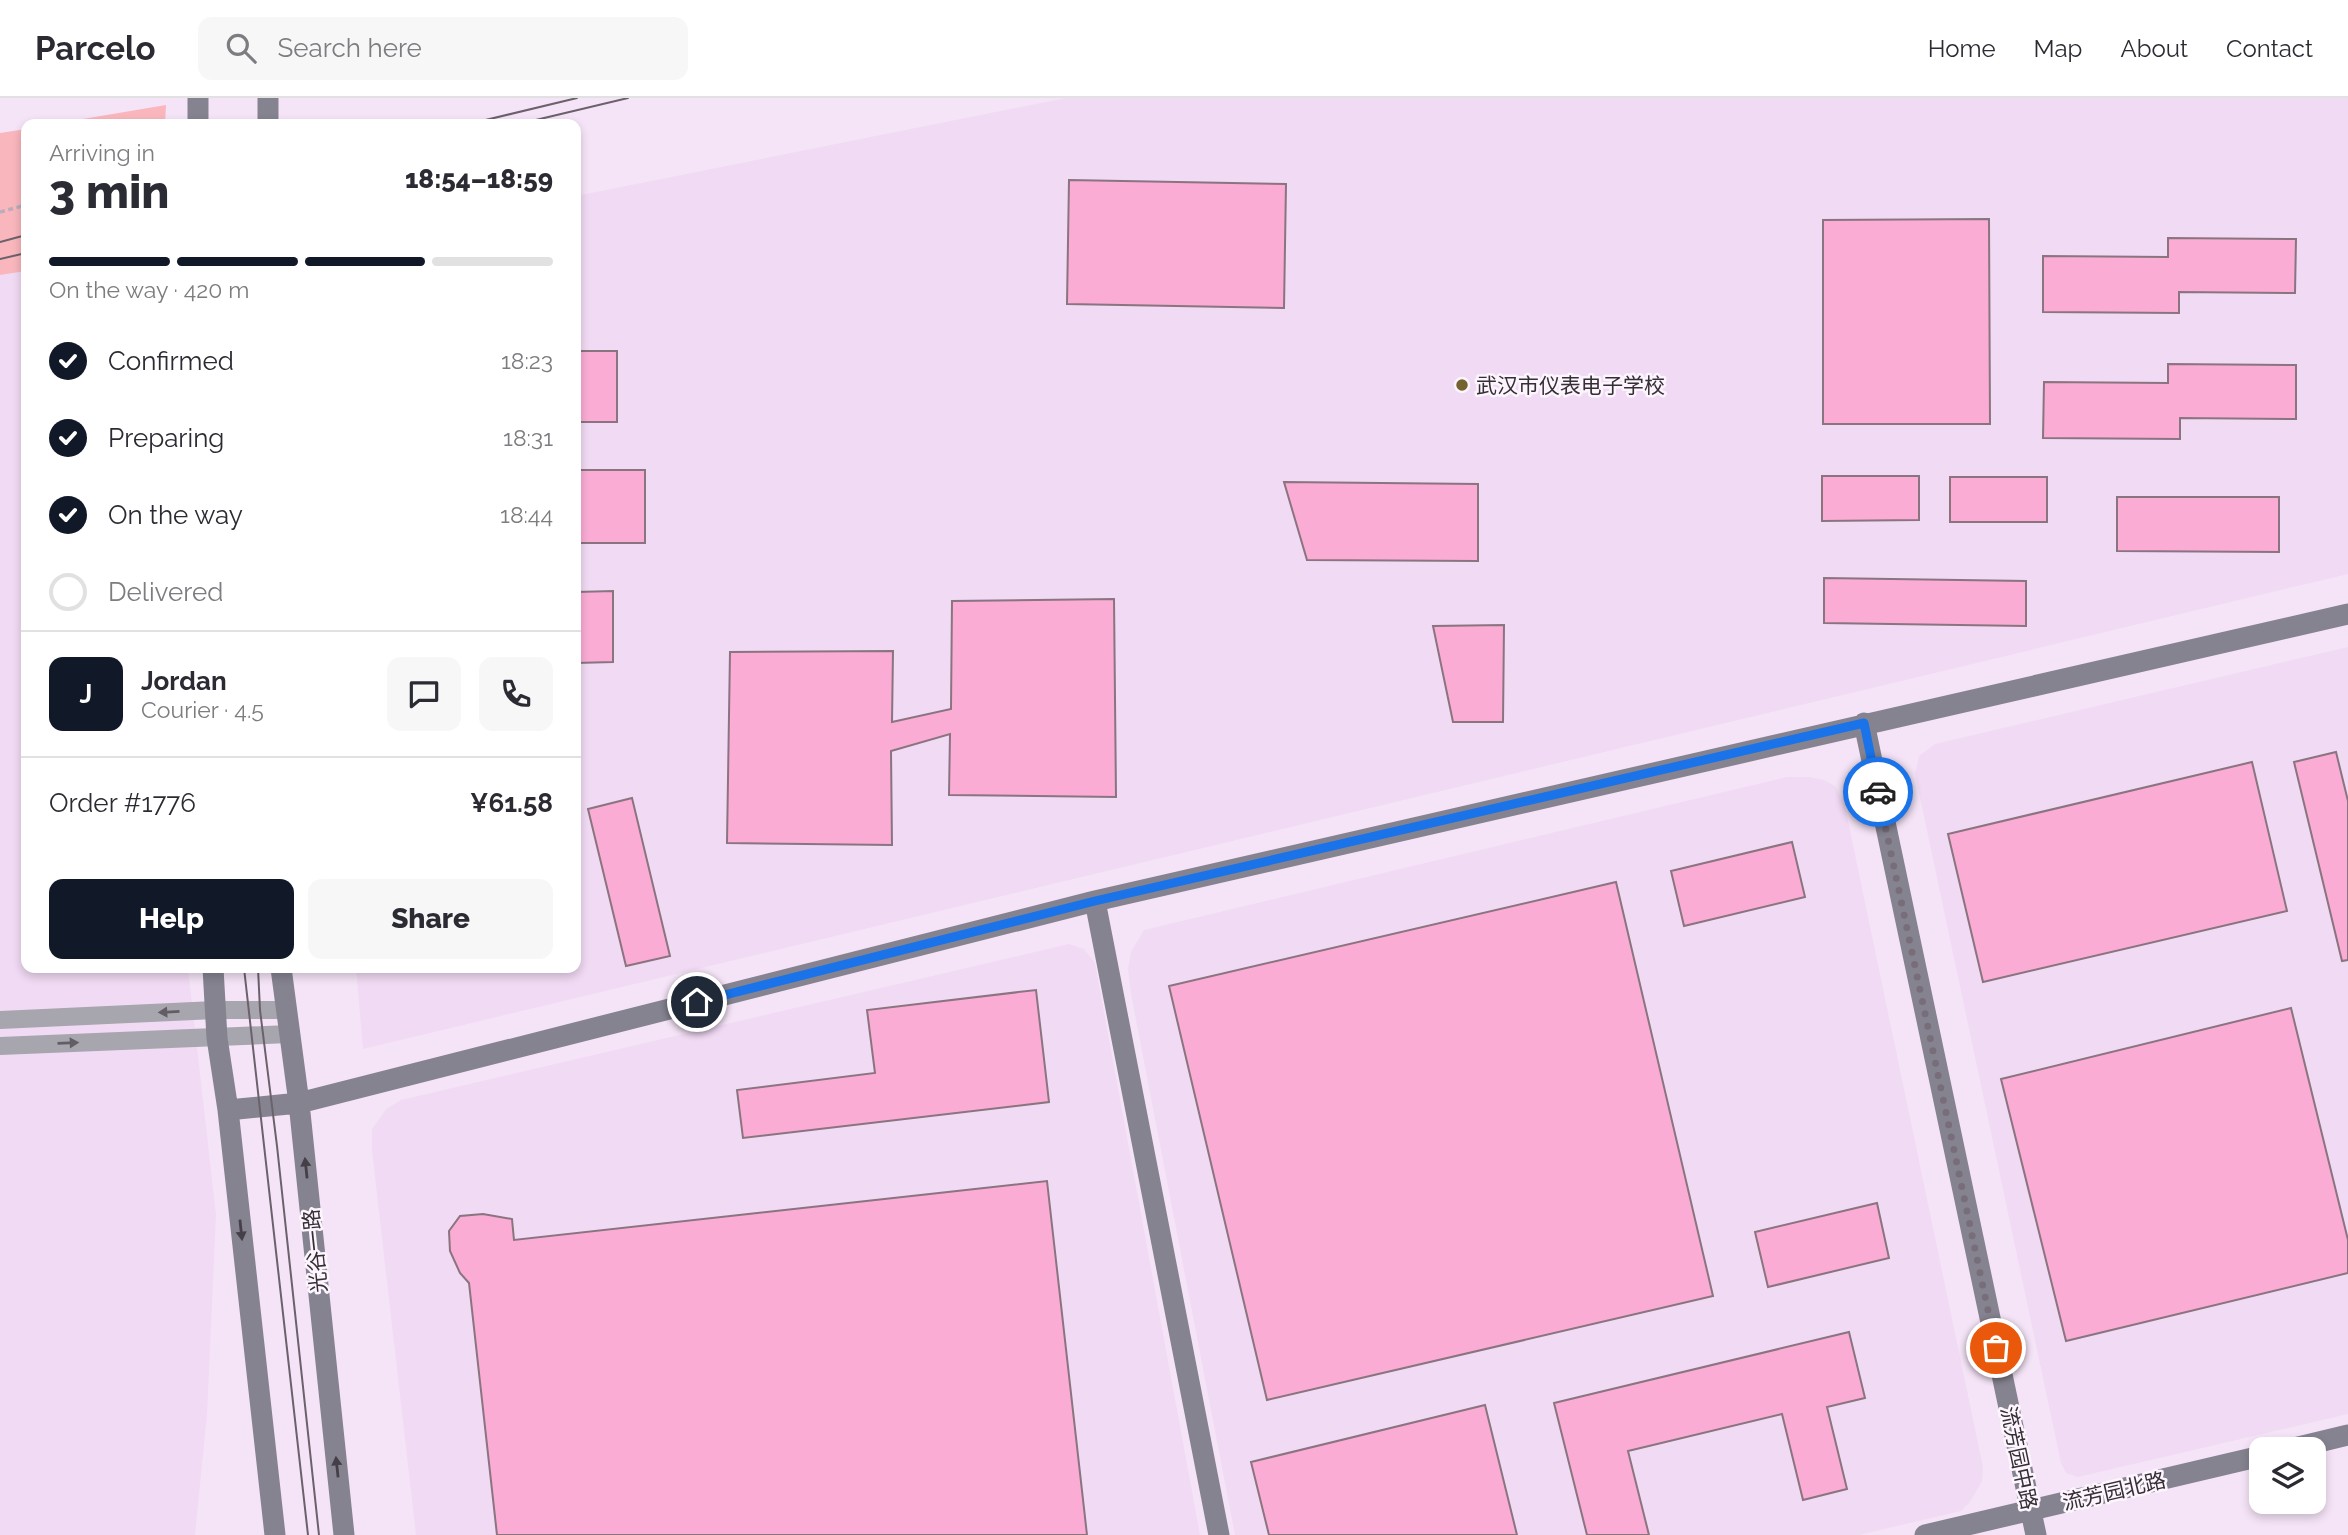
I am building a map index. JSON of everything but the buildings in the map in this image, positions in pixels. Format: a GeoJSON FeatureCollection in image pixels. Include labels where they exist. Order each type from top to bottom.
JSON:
{"type":"FeatureCollection","features":[{"type":"Feature","properties":{"kind":"street"},"geometry":{"type":"LineString","coordinates":[[198,98],[198,119]]}},
{"type":"Feature","properties":{"kind":"street"},"geometry":{"type":"LineString","coordinates":[[268,98],[268,119]]}},
{"type":"Feature","properties":{"kind":"street"},"geometry":{"type":"LineString","coordinates":[[228,1110],[299,1103],[1095,901],[2348,614]]}},
{"type":"Feature","properties":{"kind":"street","name":"流芳园中路"},"geometry":{"type":"LineString","coordinates":[[1864,723],[2036,1535]]}},
{"type":"Feature","properties":{"kind":"street"},"geometry":{"type":"LineString","coordinates":[[1095,901],[1219,1535]]}},
{"type":"Feature","properties":{"kind":"street"},"geometry":{"type":"LineString","coordinates":[[213,973],[217,1038],[228,1110],[275,1535]]}},
{"type":"Feature","properties":{"kind":"street","name":"光谷一路"},"geometry":{"type":"LineString","coordinates":[[282,973],[299,1103],[344,1535]]}},
{"type":"Feature","properties":{"kind":"street"},"geometry":{"type":"LineString","coordinates":[[0,1020],[215,1010],[286,1010]]}},
{"type":"Feature","properties":{"kind":"street"},"geometry":{"type":"LineString","coordinates":[[0,1046],[289,1034]]}},
{"type":"Feature","properties":{"kind":"street"},"geometry":{"type":"LineString","coordinates":[[2326,1440],[2348,1435]]}},
{"type":"Feature","properties":{"kind":"street","name":"流芳园北路"},"geometry":{"type":"LineString","coordinates":[[1926,1535],[2249,1459]]}},
{"type":"Feature","properties":{"kind":"path"},"geometry":{"type":"LineString","coordinates":[[0,212],[21,206]]}},
{"type":"Feature","properties":{"kind":"shaded area","name":"武汉市仪表电子学校"},"geometry":{"type":"Polygon","coordinates":[[[1066,98],[2348,98],[2348,574],[363,1049],[356,973],[581,973],[581,195],[1066,98]]]}},
{"type":"Feature","properties":{"kind":"shaded area"},"geometry":{"type":"Polygon","coordinates":[[[166,105],[165,119],[83,119],[166,105]]]}},
{"type":"Feature","properties":{"kind":"shaded area"},"geometry":{"type":"Polygon","coordinates":[[[21,130],[21,272],[0,275],[0,133],[21,130]]]}},
{"type":"Feature","properties":{"kind":"shaded area"},"geometry":{"type":"Polygon","coordinates":[[[21,272],[21,973],[189,973],[216,1215],[207,1414],[195,1535],[0,1535],[0,275],[21,272]]]}},
{"type":"Feature","properties":{"kind":"shaded area"},"geometry":{"type":"Polygon","coordinates":[[[2348,647],[2348,1414],[2078,1477],[2066,1473],[2061,1463],[1915,774],[1919,756],[1935,744],[2348,647]]]}},
{"type":"Feature","properties":{"kind":"shaded area"},"geometry":{"type":"Polygon","coordinates":[[[1787,777],[1824,780],[1835,786],[1844,802],[1983,1467],[1982,1481],[1970,1502],[1961,1511],[1859,1535],[1235,1535],[1131,994],[1128,969],[1131,952],[1144,930],[1787,777]]]}},
{"type":"Feature","properties":{"kind":"shaded area"},"geometry":{"type":"Polygon","coordinates":[[[1069,944],[1084,949],[1095,963],[1200,1535],[416,1535],[372,1151],[372,1129],[386,1109],[401,1100],[1069,944]]]}},
{"type":"Feature","properties":{"kind":"tram line"},"geometry":{"type":"LineString","coordinates":[[490,119],[577,98]]}},
{"type":"Feature","properties":{"kind":"tram line"},"geometry":{"type":"LineString","coordinates":[[540,119],[628,98]]}},
{"type":"Feature","properties":{"kind":"tram line"},"geometry":{"type":"LineString","coordinates":[[0,242],[21,236]]}},
{"type":"Feature","properties":{"kind":"tram line"},"geometry":{"type":"LineString","coordinates":[[0,259],[21,254]]}},
{"type":"Feature","properties":{"kind":"tram line"},"geometry":{"type":"LineString","coordinates":[[245,973],[308,1535]]}},
{"type":"Feature","properties":{"kind":"tram line"},"geometry":{"type":"LineString","coordinates":[[258,973],[260,1010],[319,1535]]}},
{"type":"Feature","properties":{"kind":"way so far"},"geometry":{"type":"LineString","coordinates":[[1878,792],[1996,1348]]}},
{"type":"Feature","properties":{"kind":"place","name":"武汉市仪表电子学校"},"geometry":{"type":"Point","coordinates":[1462,385]}},
{"type":"Feature","properties":{"kind":"route"},"geometry":{"type":"LineString","coordinates":[[697,1002],[1095,901],[1864,723],[1878,792]]}}]}
